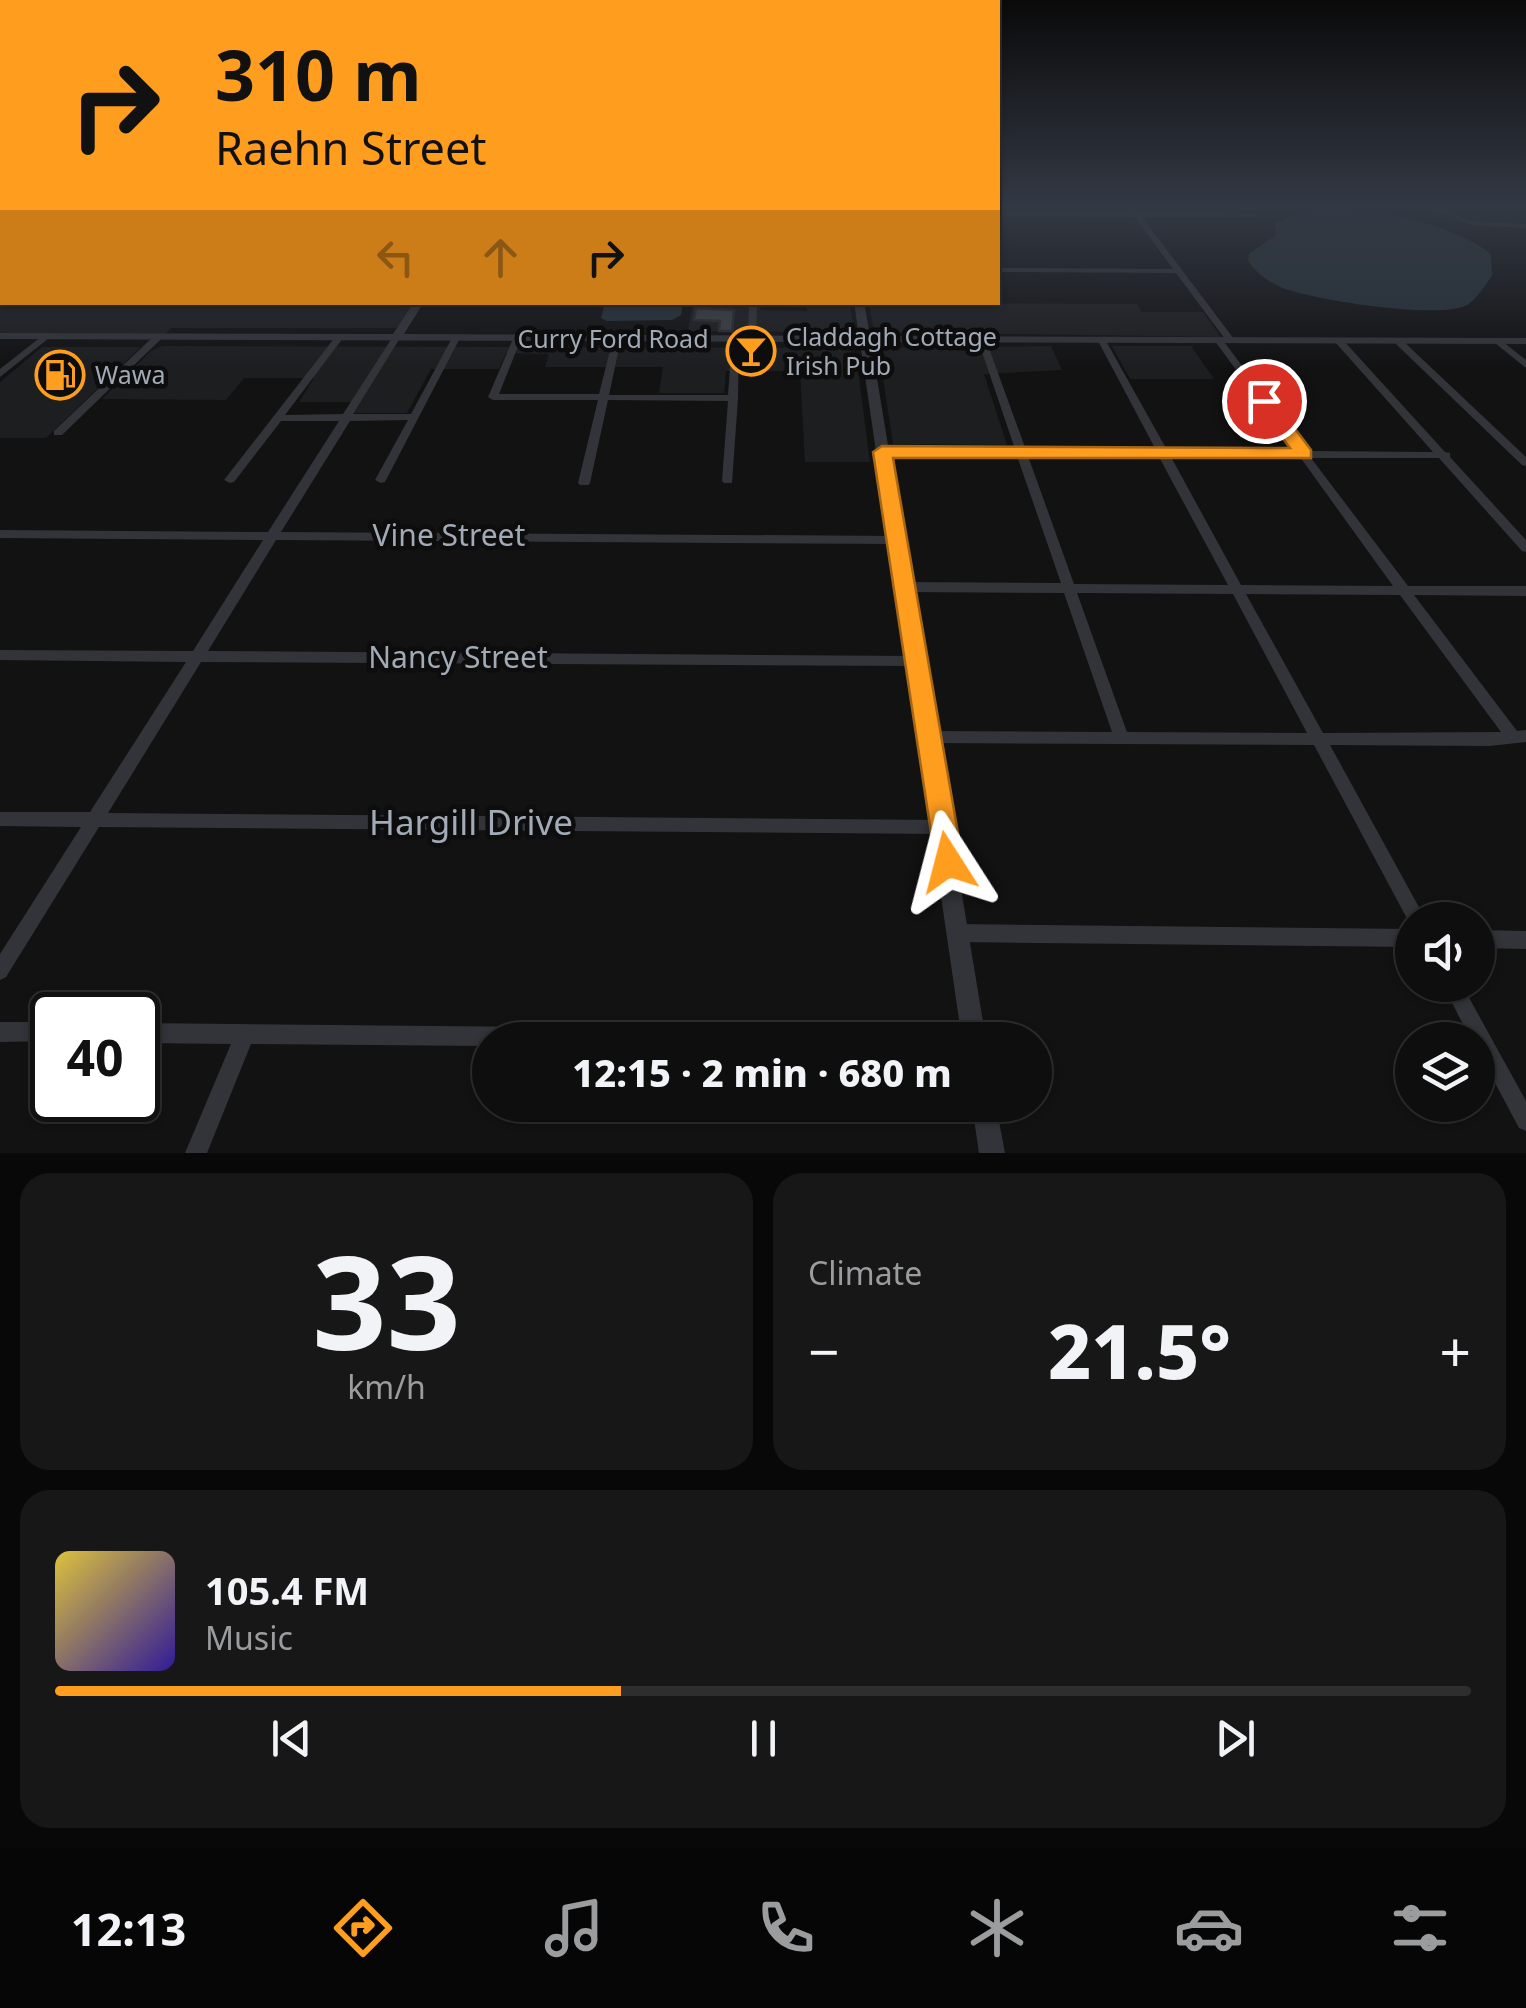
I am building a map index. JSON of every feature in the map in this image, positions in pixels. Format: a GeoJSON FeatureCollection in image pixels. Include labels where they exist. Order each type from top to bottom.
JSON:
{"type":"FeatureCollection","features":[{"type":"Feature","properties":{"kind":"street"},"geometry":{"type":"LineString","coordinates":[[1172,260],[1304,454],[1519,736]]}},
{"type":"Feature","properties":{"kind":"street"},"geometry":{"type":"LineString","coordinates":[[1000,270],[1180,271]]}},
{"type":"Feature","properties":{"kind":"street"},"geometry":{"type":"LineString","coordinates":[[0,971],[416,305]]}},
{"type":"Feature","properties":{"kind":"street"},"geometry":{"type":"LineString","coordinates":[[752,339],[753,305]]}},
{"type":"Feature","properties":{"kind":"street"},"geometry":{"type":"LineString","coordinates":[[859,305],[971,1022]]}},
{"type":"Feature","properties":{"kind":"street","name":"Curry Ford Road"},"geometry":{"type":"LineString","coordinates":[[0,336],[1526,342]]}},
{"type":"Feature","properties":{"kind":"street"},"geometry":{"type":"LineString","coordinates":[[0,374],[46,336]]}},
{"type":"Feature","properties":{"kind":"street"},"geometry":{"type":"LineString","coordinates":[[58,433],[158,337]]}},
{"type":"Feature","properties":{"kind":"street"},"geometry":{"type":"LineString","coordinates":[[230,480],[339,338]]}},
{"type":"Feature","properties":{"kind":"street"},"geometry":{"type":"LineString","coordinates":[[382,480],[456,338]]}},
{"type":"Feature","properties":{"kind":"street"},"geometry":{"type":"LineString","coordinates":[[516,338],[493,397],[733,398]]}},
{"type":"Feature","properties":{"kind":"street"},"geometry":{"type":"LineString","coordinates":[[584,482],[617,339]]}},
{"type":"Feature","properties":{"kind":"street"},"geometry":{"type":"LineString","coordinates":[[728,480],[736,339]]}},
{"type":"Feature","properties":{"kind":"street"},"geometry":{"type":"LineString","coordinates":[[982,340],[1122,738]]}},
{"type":"Feature","properties":{"kind":"street"},"geometry":{"type":"LineString","coordinates":[[1102,341],[1407,902]]}},
{"type":"Feature","properties":{"kind":"street"},"geometry":{"type":"LineString","coordinates":[[1340,342],[1526,548]]}},
{"type":"Feature","properties":{"kind":"street"},"geometry":{"type":"LineString","coordinates":[[1399,342],[1526,463]]}},
{"type":"Feature","properties":{"kind":"street"},"geometry":{"type":"LineString","coordinates":[[1498,342],[1526,365]]}},
{"type":"Feature","properties":{"kind":"street"},"geometry":{"type":"LineString","coordinates":[[277,418],[415,417]]}},
{"type":"Feature","properties":{"kind":"street"},"geometry":{"type":"LineString","coordinates":[[882,452],[1446,455]]}},
{"type":"Feature","properties":{"kind":"street","name":"Vine Street"},"geometry":{"type":"LineString","coordinates":[[0,534],[897,540]]}},
{"type":"Feature","properties":{"kind":"street"},"geometry":{"type":"LineString","coordinates":[[904,587],[1526,591]]}},
{"type":"Feature","properties":{"kind":"street","name":"Nancy Street"},"geometry":{"type":"LineString","coordinates":[[0,654],[916,661]]}},
{"type":"Feature","properties":{"kind":"street"},"geometry":{"type":"LineString","coordinates":[[928,737],[1489,740],[1519,736]]}},
{"type":"Feature","properties":{"kind":"street","name":"Hargill Drive"},"geometry":{"type":"LineString","coordinates":[[0,819],[943,826]]}},
{"type":"Feature","properties":{"kind":"street"},"geometry":{"type":"LineString","coordinates":[[959,933],[1395,938]]}},
{"type":"Feature","properties":{"kind":"street"},"geometry":{"type":"LineString","coordinates":[[1495,939],[1526,940]]}},
{"type":"Feature","properties":{"kind":"street"},"geometry":{"type":"LineString","coordinates":[[1461,1002],[1526,1121]]}},
{"type":"Feature","properties":{"kind":"street"},"geometry":{"type":"LineString","coordinates":[[0,1032],[30,1032]]}},
{"type":"Feature","properties":{"kind":"street"},"geometry":{"type":"LineString","coordinates":[[160,1033],[472,1036]]}},
{"type":"Feature","properties":{"kind":"street"},"geometry":{"type":"LineString","coordinates":[[196,1153],[244,1034]]}},
{"type":"Feature","properties":{"kind":"street"},"geometry":{"type":"LineString","coordinates":[[987,1122],[992,1153]]}},
{"type":"Feature","properties":{"kind":"shaded area"},"geometry":{"type":"Polygon","coordinates":[[[1248,260],[1491,260],[1492,276],[1467,305],[1453,309],[1405,309],[1299,293],[1268,280],[1248,260]]]}},
{"type":"Feature","properties":{"kind":"shaded area"},"geometry":{"type":"Polygon","coordinates":[[[1137,304],[1142,312],[1203,312],[1221,337],[888,332],[873,326],[869,305],[1137,304]]]}},
{"type":"Feature","properties":{"kind":"shaded area"},"geometry":{"type":"Polygon","coordinates":[[[0,305],[416,305],[401,328],[171,328],[162,337],[0,336],[0,305]]]}},
{"type":"Feature","properties":{"kind":"shaded area"},"geometry":{"type":"Polygon","coordinates":[[[604,305],[683,305],[681,315],[672,320],[601,318],[604,305]]]}},
{"type":"Feature","properties":{"kind":"shaded area"},"geometry":{"type":"Polygon","coordinates":[[[692,305],[760,305],[761,310],[807,311],[807,305],[850,305],[853,327],[845,332],[688,331],[692,305]]]}},
{"type":"Feature","properties":{"kind":"shaded area"},"geometry":{"type":"Polygon","coordinates":[[[162,346],[845,348],[856,354],[870,462],[805,462],[800,371],[726,371],[724,393],[659,393],[663,367],[545,367],[549,354],[506,353],[499,369],[431,369],[407,413],[348,413],[354,402],[299,402],[314,378],[244,378],[226,400],[102,399],[151,351],[162,346]]]}},
{"type":"Feature","properties":{"kind":"shaded area"},"geometry":{"type":"Polygon","coordinates":[[[1051,346],[1062,370],[984,374],[1007,445],[893,444],[879,352],[888,348],[1051,346]]]}},
{"type":"Feature","properties":{"kind":"shaded area"},"geometry":{"type":"Polygon","coordinates":[[[1112,346],[1191,346],[1214,379],[1130,379],[1112,346]]]}},
{"type":"Feature","properties":{"kind":"shaded area"},"geometry":{"type":"Polygon","coordinates":[[[42,347],[141,347],[46,438],[0,438],[0,382],[42,347]]]}},
{"type":"Feature","properties":{"kind":"building"},"geometry":{"type":"Polygon","coordinates":[[[696,308],[734,310],[732,331],[719,331],[720,321],[694,320],[696,308]]]}},
{"type":"Feature","properties":{"kind":"place","name":"Claddagh Cottage Irish Pub"},"geometry":{"type":"Point","coordinates":[751,351]}},
{"type":"Feature","properties":{"kind":"place","name":"Wawa"},"geometry":{"type":"Point","coordinates":[60,375]}},
{"type":"Feature","properties":{"kind":"route"},"geometry":{"type":"LineString","coordinates":[[948,862],[882,452],[1304,454],[1264,401]]}}]}
